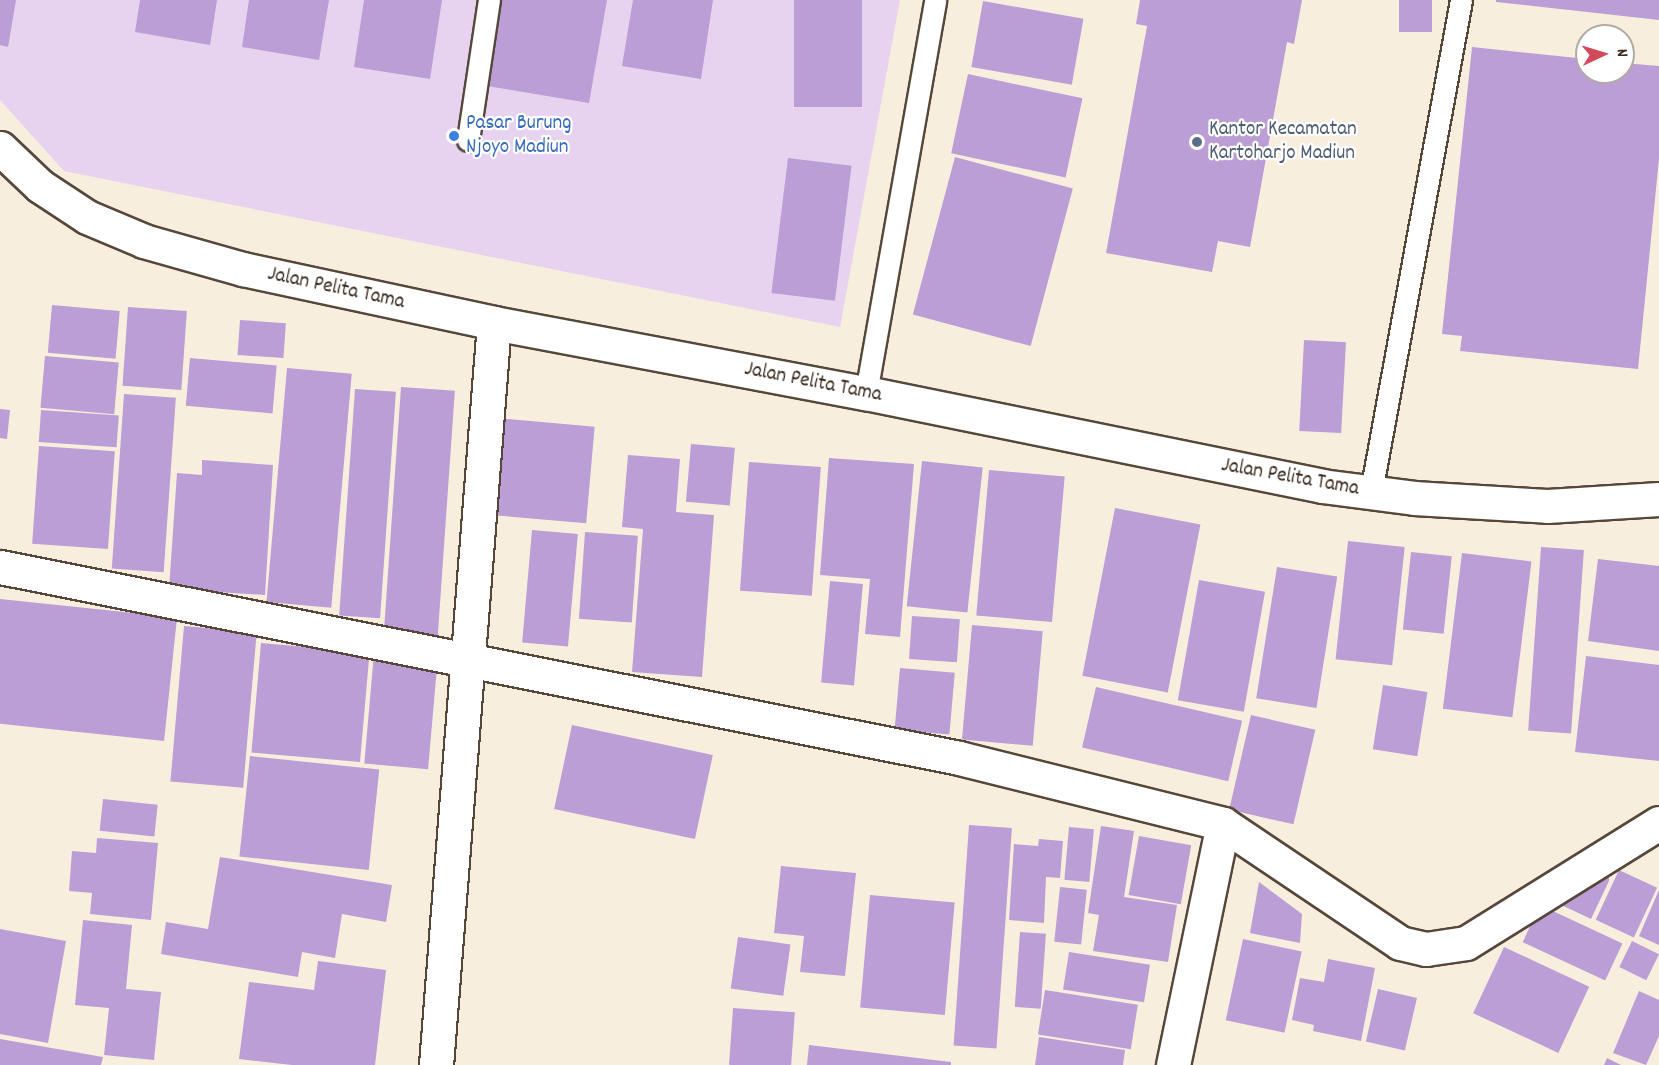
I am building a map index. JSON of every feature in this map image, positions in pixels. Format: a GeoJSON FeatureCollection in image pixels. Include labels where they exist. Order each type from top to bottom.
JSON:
{"type":"FeatureCollection","features":[{"type":"Feature","properties":{"kind":"street","name":"Jalan Pelita Tama"},"geometry":{"type":"LineString","coordinates":[[0,148],[40,186],[87,217],[144,241],[243,269],[494,323],[866,393],[1322,486],[1547,506],[1659,499]]}},
{"type":"Feature","properties":{"kind":"street"},"geometry":{"type":"LineString","coordinates":[[436,1065],[494,323]]}},
{"type":"Feature","properties":{"kind":"street"},"geometry":{"type":"LineString","coordinates":[[0,567],[959,758],[1223,824],[1400,943],[1426,950],[1466,943],[1659,823]]}},
{"type":"Feature","properties":{"kind":"street"},"geometry":{"type":"LineString","coordinates":[[1173,1065],[1223,824]]}},
{"type":"Feature","properties":{"kind":"lane"},"geometry":{"type":"LineString","coordinates":[[468,140],[489,0]]}},
{"type":"Feature","properties":{"kind":"lane"},"geometry":{"type":"LineString","coordinates":[[866,393],[935,0]]}},
{"type":"Feature","properties":{"kind":"lane"},"geometry":{"type":"LineString","coordinates":[[1371,492],[1461,0]]}},
{"type":"Feature","properties":{"kind":"shaded area","name":"Pasar Burung Njoyo Madiun"},"geometry":{"type":"Polygon","coordinates":[[[0,0],[900,0],[840,327],[64,171],[0,100],[0,0]]]}},
{"type":"Feature","properties":{"kind":"building"},"geometry":{"type":"Polygon","coordinates":[[[0,0],[16,0],[8,47],[0,45],[0,0]]]}},
{"type":"Feature","properties":{"kind":"building"},"geometry":{"type":"Polygon","coordinates":[[[140,0],[217,0],[210,45],[135,32],[140,0]]]}},
{"type":"Feature","properties":{"kind":"building"},"geometry":{"type":"Polygon","coordinates":[[[249,0],[329,0],[319,60],[242,47],[249,0]]]}},
{"type":"Feature","properties":{"kind":"building"},"geometry":{"type":"Polygon","coordinates":[[[364,0],[442,0],[430,79],[354,67],[364,0]]]}},
{"type":"Feature","properties":{"kind":"building"},"geometry":{"type":"Polygon","coordinates":[[[501,0],[607,0],[589,103],[487,86],[501,0]]]}},
{"type":"Feature","properties":{"kind":"building"},"geometry":{"type":"Polygon","coordinates":[[[633,0],[713,0],[701,79],[622,66],[633,0]]]}},
{"type":"Feature","properties":{"kind":"building"},"geometry":{"type":"Polygon","coordinates":[[[794,0],[862,0],[862,107],[794,107],[794,0]]]}},
{"type":"Feature","properties":{"kind":"building","name":"Kantor Kecamatan Kartoharjo Madiun"},"geometry":{"type":"Polygon","coordinates":[[[1140,0],[1302,0],[1294,44],[1287,42],[1250,247],[1218,241],[1212,272],[1106,253],[1147,26],[1136,24],[1140,0]]]}},
{"type":"Feature","properties":{"kind":"building"},"geometry":{"type":"Polygon","coordinates":[[[1399,0],[1432,0],[1432,32],[1399,32],[1399,0]]]}},
{"type":"Feature","properties":{"kind":"building"},"geometry":{"type":"Polygon","coordinates":[[[1496,0],[1659,0],[1659,20],[1496,2],[1496,0]]]}},
{"type":"Feature","properties":{"kind":"building"},"geometry":{"type":"Polygon","coordinates":[[[983,1],[1083,19],[1072,85],[971,67],[983,1]]]}},
{"type":"Feature","properties":{"kind":"building"},"geometry":{"type":"Polygon","coordinates":[[[1472,47],[1575,58],[1575,84],[1635,84],[1635,64],[1659,66],[1659,159],[1638,369],[1460,351],[1462,336],[1442,334],[1472,47]]]}},
{"type":"Feature","properties":{"kind":"building"},"geometry":{"type":"Polygon","coordinates":[[[968,74],[1082,98],[1066,178],[951,153],[968,74]]]}},
{"type":"Feature","properties":{"kind":"building"},"geometry":{"type":"Polygon","coordinates":[[[955,157],[1073,189],[1031,346],[913,314],[955,157]]]}},
{"type":"Feature","properties":{"kind":"building"},"geometry":{"type":"Polygon","coordinates":[[[788,158],[852,166],[835,301],[771,293],[788,158]]]}},
{"type":"Feature","properties":{"kind":"building"},"geometry":{"type":"Polygon","coordinates":[[[52,305],[120,311],[116,359],[48,353],[52,305]]]}},
{"type":"Feature","properties":{"kind":"building"},"geometry":{"type":"Polygon","coordinates":[[[128,307],[187,311],[181,390],[122,386],[128,307]]]}},
{"type":"Feature","properties":{"kind":"building"},"geometry":{"type":"Polygon","coordinates":[[[240,320],[286,323],[283,358],[238,355],[240,320]]]}},
{"type":"Feature","properties":{"kind":"building"},"geometry":{"type":"Polygon","coordinates":[[[1304,340],[1346,342],[1341,433],[1299,431],[1304,340]]]}},
{"type":"Feature","properties":{"kind":"building"},"geometry":{"type":"Polygon","coordinates":[[[45,356],[119,362],[114,414],[40,408],[45,356]]]}},
{"type":"Feature","properties":{"kind":"building"},"geometry":{"type":"Polygon","coordinates":[[[190,358],[277,366],[272,413],[186,406],[190,358]]]}},
{"type":"Feature","properties":{"kind":"building"},"geometry":{"type":"Polygon","coordinates":[[[287,368],[352,374],[331,608],[267,602],[287,368]]]}},
{"type":"Feature","properties":{"kind":"building"},"geometry":{"type":"Polygon","coordinates":[[[401,387],[455,391],[437,639],[384,635],[401,387]]]}},
{"type":"Feature","properties":{"kind":"building"},"geometry":{"type":"Polygon","coordinates":[[[355,389],[396,392],[380,618],[339,615],[355,389]]]}},
{"type":"Feature","properties":{"kind":"building"},"geometry":{"type":"Polygon","coordinates":[[[124,394],[176,398],[164,572],[112,569],[124,394]]]}},
{"type":"Feature","properties":{"kind":"building"},"geometry":{"type":"Polygon","coordinates":[[[0,409],[10,410],[7,439],[0,438],[0,409]]]}},
{"type":"Feature","properties":{"kind":"building"},"geometry":{"type":"Polygon","coordinates":[[[41,410],[119,415],[117,447],[39,442],[41,410]]]}},
{"type":"Feature","properties":{"kind":"building"},"geometry":{"type":"Polygon","coordinates":[[[496,418],[595,427],[586,523],[488,515],[496,418]]]}},
{"type":"Feature","properties":{"kind":"building"},"geometry":{"type":"Polygon","coordinates":[[[691,444],[735,448],[730,506],[686,502],[691,444]]]}},
{"type":"Feature","properties":{"kind":"building"},"geometry":{"type":"Polygon","coordinates":[[[39,446],[115,451],[108,549],[32,544],[39,446]]]}},
{"type":"Feature","properties":{"kind":"building"},"geometry":{"type":"Polygon","coordinates":[[[628,455],[680,459],[676,512],[714,515],[702,677],[632,672],[643,529],[622,527],[628,455]]]}},
{"type":"Feature","properties":{"kind":"building"},"geometry":{"type":"Polygon","coordinates":[[[829,458],[914,464],[900,637],[865,634],[870,579],[820,575],[829,458]]]}},
{"type":"Feature","properties":{"kind":"building"},"geometry":{"type":"Polygon","coordinates":[[[202,460],[273,465],[265,595],[169,589],[177,473],[202,475],[202,460]]]}},
{"type":"Feature","properties":{"kind":"building"},"geometry":{"type":"Polygon","coordinates":[[[922,461],[983,467],[967,613],[907,606],[922,461]]]}},
{"type":"Feature","properties":{"kind":"building"},"geometry":{"type":"Polygon","coordinates":[[[749,462],[821,467],[812,596],[740,591],[749,462]]]}},
{"type":"Feature","properties":{"kind":"building"},"geometry":{"type":"Polygon","coordinates":[[[989,470],[1065,477],[1052,622],[976,615],[989,470]]]}},
{"type":"Feature","properties":{"kind":"building"},"geometry":{"type":"Polygon","coordinates":[[[1115,508],[1200,525],[1168,692],[1082,676],[1115,508]]]}},
{"type":"Feature","properties":{"kind":"building"},"geometry":{"type":"Polygon","coordinates":[[[532,530],[578,534],[568,647],[522,643],[532,530]]]}},
{"type":"Feature","properties":{"kind":"building"},"geometry":{"type":"Polygon","coordinates":[[[585,532],[638,536],[632,622],[579,619],[585,532]]]}},
{"type":"Feature","properties":{"kind":"building"},"geometry":{"type":"Polygon","coordinates":[[[1348,541],[1405,547],[1392,665],[1336,659],[1348,541]]]}},
{"type":"Feature","properties":{"kind":"building"},"geometry":{"type":"Polygon","coordinates":[[[1541,547],[1584,550],[1571,734],[1528,731],[1541,547]]]}},
{"type":"Feature","properties":{"kind":"building"},"geometry":{"type":"Polygon","coordinates":[[[1411,552],[1452,556],[1444,634],[1403,630],[1411,552]]]}},
{"type":"Feature","properties":{"kind":"building"},"geometry":{"type":"Polygon","coordinates":[[[1462,553],[1531,562],[1512,717],[1443,709],[1462,553]]]}},
{"type":"Feature","properties":{"kind":"building"},"geometry":{"type":"Polygon","coordinates":[[[1598,559],[1659,566],[1659,651],[1588,641],[1598,559]]]}},
{"type":"Feature","properties":{"kind":"building"},"geometry":{"type":"Polygon","coordinates":[[[1277,567],[1337,577],[1316,708],[1256,698],[1277,567]]]}},
{"type":"Feature","properties":{"kind":"building"},"geometry":{"type":"Polygon","coordinates":[[[1199,580],[1265,592],[1244,712],[1178,700],[1199,580]]]}},
{"type":"Feature","properties":{"kind":"building"},"geometry":{"type":"Polygon","coordinates":[[[830,581],[863,584],[854,685],[821,683],[830,581]]]}},
{"type":"Feature","properties":{"kind":"building"},"geometry":{"type":"Polygon","coordinates":[[[0,599],[177,618],[164,741],[0,724],[0,599]]]}},
{"type":"Feature","properties":{"kind":"building"},"geometry":{"type":"Polygon","coordinates":[[[912,616],[960,619],[957,662],[909,659],[912,616]]]}},
{"type":"Feature","properties":{"kind":"building"},"geometry":{"type":"Polygon","coordinates":[[[972,625],[1043,631],[1033,746],[962,740],[972,625]]]}},
{"type":"Feature","properties":{"kind":"building"},"geometry":{"type":"Polygon","coordinates":[[[184,626],[257,632],[243,788],[170,781],[184,626]]]}},
{"type":"Feature","properties":{"kind":"building"},"geometry":{"type":"Polygon","coordinates":[[[261,643],[370,652],[360,762],[251,753],[261,643]]]}},
{"type":"Feature","properties":{"kind":"building"},"geometry":{"type":"Polygon","coordinates":[[[374,653],[438,659],[428,769],[364,764],[374,653]]]}},
{"type":"Feature","properties":{"kind":"building"},"geometry":{"type":"Polygon","coordinates":[[[1586,656],[1659,665],[1659,761],[1575,752],[1586,656]]]}},
{"type":"Feature","properties":{"kind":"building"},"geometry":{"type":"Polygon","coordinates":[[[900,668],[955,673],[949,735],[895,730],[900,668]]]}},
{"type":"Feature","properties":{"kind":"building"},"geometry":{"type":"Polygon","coordinates":[[[1383,685],[1427,692],[1417,756],[1373,749],[1383,685]]]}},
{"type":"Feature","properties":{"kind":"building"},"geometry":{"type":"Polygon","coordinates":[[[1096,687],[1242,721],[1228,781],[1082,747],[1096,687]]]}},
{"type":"Feature","properties":{"kind":"building"},"geometry":{"type":"Polygon","coordinates":[[[1251,715],[1315,730],[1293,824],[1229,810],[1251,715]]]}},
{"type":"Feature","properties":{"kind":"building"},"geometry":{"type":"Polygon","coordinates":[[[572,725],[713,755],[695,839],[554,809],[572,725]]]}},
{"type":"Feature","properties":{"kind":"building"},"geometry":{"type":"Polygon","coordinates":[[[250,756],[379,770],[369,870],[239,856],[250,756]]]}},
{"type":"Feature","properties":{"kind":"building"},"geometry":{"type":"Polygon","coordinates":[[[103,799],[158,805],[154,837],[100,831],[103,799]]]}},
{"type":"Feature","properties":{"kind":"building"},"geometry":{"type":"Polygon","coordinates":[[[969,825],[1012,828],[996,1048],[954,1045],[969,825]]]}},
{"type":"Feature","properties":{"kind":"building"},"geometry":{"type":"Polygon","coordinates":[[[1101,826],[1134,831],[1124,897],[1177,905],[1168,962],[1093,951],[1099,915],[1088,913],[1101,826]]]}},
{"type":"Feature","properties":{"kind":"building"},"geometry":{"type":"Polygon","coordinates":[[[1069,827],[1094,829],[1089,882],[1064,880],[1069,827]]]}},
{"type":"Feature","properties":{"kind":"building"},"geometry":{"type":"Polygon","coordinates":[[[1139,836],[1191,845],[1181,904],[1129,895],[1139,836]]]}},
{"type":"Feature","properties":{"kind":"building"},"geometry":{"type":"Polygon","coordinates":[[[97,838],[158,843],[151,920],[90,914],[92,893],[69,891],[72,851],[96,853],[97,838]]]}},
{"type":"Feature","properties":{"kind":"building"},"geometry":{"type":"Polygon","coordinates":[[[1039,839],[1063,841],[1060,878],[1046,877],[1044,923],[1009,920],[1014,844],[1038,846],[1039,839]]]}},
{"type":"Feature","properties":{"kind":"building"},"geometry":{"type":"Polygon","coordinates":[[[220,857],[392,885],[386,922],[342,914],[335,958],[302,952],[298,977],[161,954],[166,922],[208,929],[220,857]]]}},
{"type":"Feature","properties":{"kind":"building"},"geometry":{"type":"Polygon","coordinates":[[[781,866],[856,873],[845,976],[800,972],[804,936],[774,933],[781,866]]]}},
{"type":"Feature","properties":{"kind":"building"},"geometry":{"type":"Polygon","coordinates":[[[1609,869],[1609,881],[1591,919],[1555,902],[1609,869]]]}},
{"type":"Feature","properties":{"kind":"building"},"geometry":{"type":"Polygon","coordinates":[[[1619,870],[1657,888],[1634,938],[1596,920],[1619,870]]]}},
{"type":"Feature","properties":{"kind":"building"},"geometry":{"type":"Polygon","coordinates":[[[1259,882],[1302,914],[1300,943],[1250,933],[1259,882]]]}},
{"type":"Feature","properties":{"kind":"building"},"geometry":{"type":"Polygon","coordinates":[[[1060,887],[1087,890],[1081,945],[1054,942],[1060,887]]]}},
{"type":"Feature","properties":{"kind":"building"},"geometry":{"type":"Polygon","coordinates":[[[1659,890],[1659,945],[1639,936],[1659,890]]]}},
{"type":"Feature","properties":{"kind":"building"},"geometry":{"type":"Polygon","coordinates":[[[870,895],[955,902],[945,1015],[860,1008],[870,895]]]}},
{"type":"Feature","properties":{"kind":"building"},"geometry":{"type":"Polygon","coordinates":[[[1540,905],[1622,943],[1605,981],[1523,942],[1540,905]]]}},
{"type":"Feature","properties":{"kind":"building"},"geometry":{"type":"Polygon","coordinates":[[[83,920],[132,925],[126,989],[161,992],[154,1060],[104,1055],[109,1008],[75,1005],[83,920]]]}},
{"type":"Feature","properties":{"kind":"building"},"geometry":{"type":"Polygon","coordinates":[[[0,929],[66,941],[48,1043],[0,1034],[0,929]]]}},
{"type":"Feature","properties":{"kind":"building"},"geometry":{"type":"Polygon","coordinates":[[[1020,932],[1046,934],[1041,1009],[1015,1007],[1020,932]]]}},
{"type":"Feature","properties":{"kind":"building"},"geometry":{"type":"Polygon","coordinates":[[[738,937],[790,944],[783,996],[731,988],[738,937]]]}},
{"type":"Feature","properties":{"kind":"building"},"geometry":{"type":"Polygon","coordinates":[[[1243,939],[1302,951],[1284,1033],[1226,1020],[1243,939]]]}},
{"type":"Feature","properties":{"kind":"building"},"geometry":{"type":"Polygon","coordinates":[[[1632,941],[1659,954],[1646,980],[1619,967],[1632,941]]]}},
{"type":"Feature","properties":{"kind":"building"},"geometry":{"type":"Polygon","coordinates":[[[1504,947],[1589,987],[1558,1053],[1473,1013],[1504,947]]]}},
{"type":"Feature","properties":{"kind":"building"},"geometry":{"type":"Polygon","coordinates":[[[1069,952],[1150,965],[1144,1002],[1063,990],[1069,952]]]}},
{"type":"Feature","properties":{"kind":"building"},"geometry":{"type":"Polygon","coordinates":[[[1328,959],[1375,968],[1361,1041],[1313,1031],[1314,1025],[1292,1020],[1300,978],[1324,982],[1328,959]]]}},
{"type":"Feature","properties":{"kind":"building"},"geometry":{"type":"Polygon","coordinates":[[[318,961],[386,970],[375,1065],[292,1065],[239,1059],[249,982],[314,990],[318,961]]]}},
{"type":"Feature","properties":{"kind":"building"},"geometry":{"type":"Polygon","coordinates":[[[1378,989],[1417,998],[1405,1051],[1366,1042],[1378,989]]]}},
{"type":"Feature","properties":{"kind":"building"},"geometry":{"type":"Polygon","coordinates":[[[1045,990],[1138,1005],[1131,1049],[1038,1034],[1045,990]]]}},
{"type":"Feature","properties":{"kind":"building"},"geometry":{"type":"Polygon","coordinates":[[[1639,991],[1659,1000],[1659,1036],[1646,1065],[1613,1053],[1639,991]]]}},
{"type":"Feature","properties":{"kind":"building"},"geometry":{"type":"Polygon","coordinates":[[[733,1008],[795,1012],[791,1065],[729,1065],[733,1008]]]}},
{"type":"Feature","properties":{"kind":"building"},"geometry":{"type":"Polygon","coordinates":[[[1039,1037],[1125,1050],[1123,1065],[1035,1065],[1039,1037]]]}},
{"type":"Feature","properties":{"kind":"building"},"geometry":{"type":"Polygon","coordinates":[[[0,1039],[103,1057],[101,1065],[0,1065],[0,1039]]]}},
{"type":"Feature","properties":{"kind":"building"},"geometry":{"type":"Polygon","coordinates":[[[809,1045],[951,1062],[951,1065],[807,1065],[809,1045]]]}},
{"type":"Feature","properties":{"kind":"building"},"geometry":{"type":"Polygon","coordinates":[[[1607,1058],[1621,1065],[1604,1065],[1607,1058]]]}},
{"type":"Feature","properties":{"kind":"place","name":"Pasar Burung Njoyo Madiun"},"geometry":{"type":"Point","coordinates":[454,136]}},
{"type":"Feature","properties":{"kind":"place","name":"Kantor Kecamatan Kartoharjo Madiun"},"geometry":{"type":"Point","coordinates":[1197,142]}}]}
